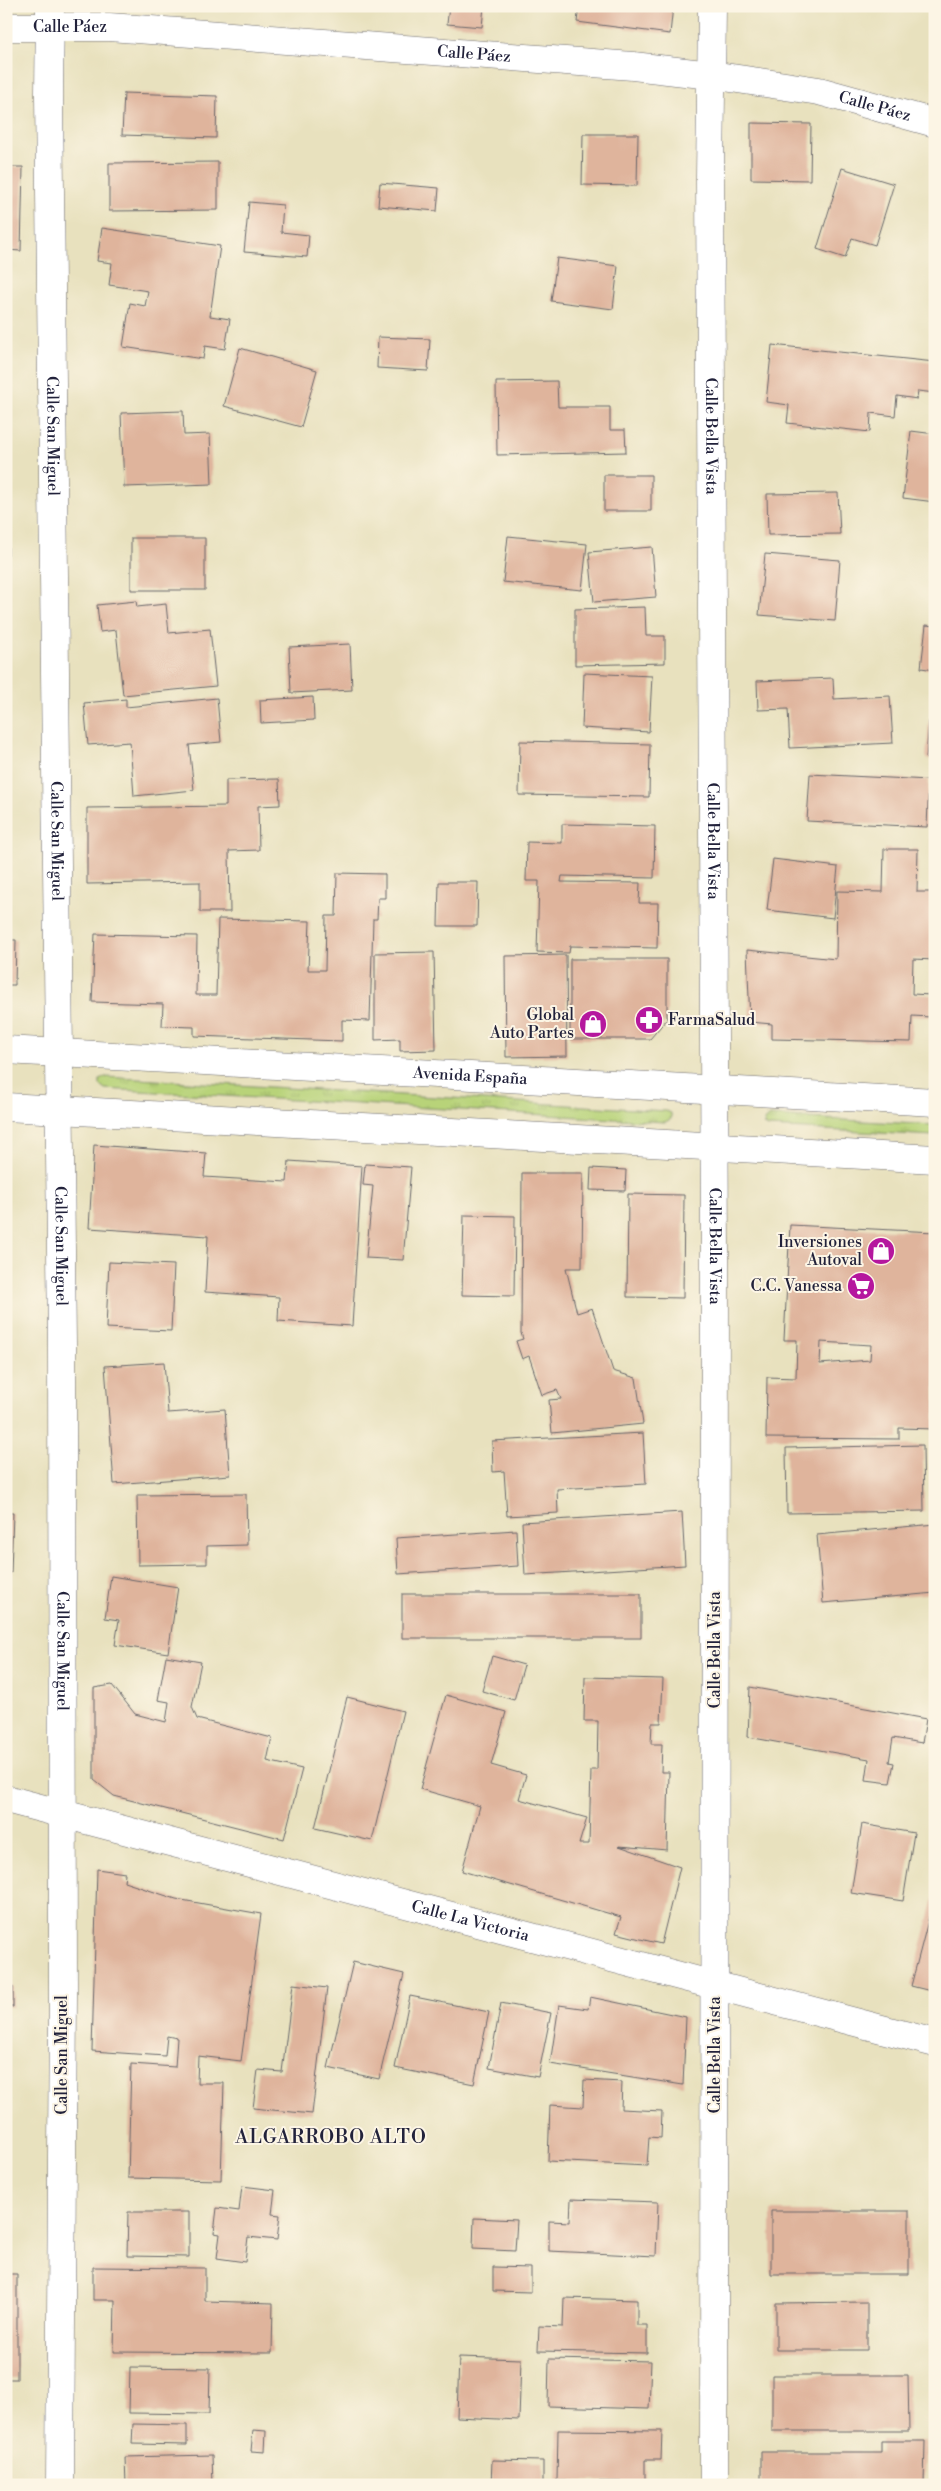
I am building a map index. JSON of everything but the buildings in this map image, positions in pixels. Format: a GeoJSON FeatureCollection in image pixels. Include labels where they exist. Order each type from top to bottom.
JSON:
{"type":"FeatureCollection","features":[{"type":"Feature","properties":{"kind":"street","name":"Calle Bella Vista"},"geometry":{"type":"LineString","coordinates":[[712,6],[716,1984],[714,2485]]}},
{"type":"Feature","properties":{"kind":"street","name":"Calle Páez"},"geometry":{"type":"LineString","coordinates":[[6,27],[50,17],[178,32],[633,66],[819,91],[935,123]]}},
{"type":"Feature","properties":{"kind":"street","name":"Calle San Miguel"},"geometry":{"type":"LineString","coordinates":[[50,17],[59,1052],[63,1814],[60,2485]]}},
{"type":"Feature","properties":{"kind":"street","name":"Avenida España"},"geometry":{"type":"LineString","coordinates":[[6,1050],[935,1102]]}},
{"type":"Feature","properties":{"kind":"street"},"geometry":{"type":"LineString","coordinates":[[6,1107],[935,1159]]}},
{"type":"Feature","properties":{"kind":"street","name":"Calle La Victoria"},"geometry":{"type":"LineString","coordinates":[[6,1799],[935,2043]]}},
{"type":"Feature","properties":{"kind":"green space"},"geometry":{"type":"Polygon","coordinates":[[[105,1077],[666,1111],[671,1113],[671,1119],[665,1122],[105,1089],[100,1085],[100,1080],[105,1077]]]}},
{"type":"Feature","properties":{"kind":"green space"},"geometry":{"type":"Polygon","coordinates":[[[770,1116],[935,1125],[935,1136],[765,1126],[764,1121],[770,1116]]]}},
{"type":"Feature","properties":{"kind":"place","name":"FarmaSalud"},"geometry":{"type":"Point","coordinates":[649,1020]}},
{"type":"Feature","properties":{"kind":"place","name":"Global Auto Partes"},"geometry":{"type":"Point","coordinates":[593,1024]}},
{"type":"Feature","properties":{"kind":"place","name":"Inversiones Autoval"},"geometry":{"type":"Point","coordinates":[881,1251]}},
{"type":"Feature","properties":{"kind":"place","name":"C.C. Vanessa"},"geometry":{"type":"Point","coordinates":[861,1286]}},
{"type":"Feature","properties":{"kind":"district","name":"ALGARROBO ALTO"},"geometry":{"type":"Point","coordinates":[331,2137]}}]}
